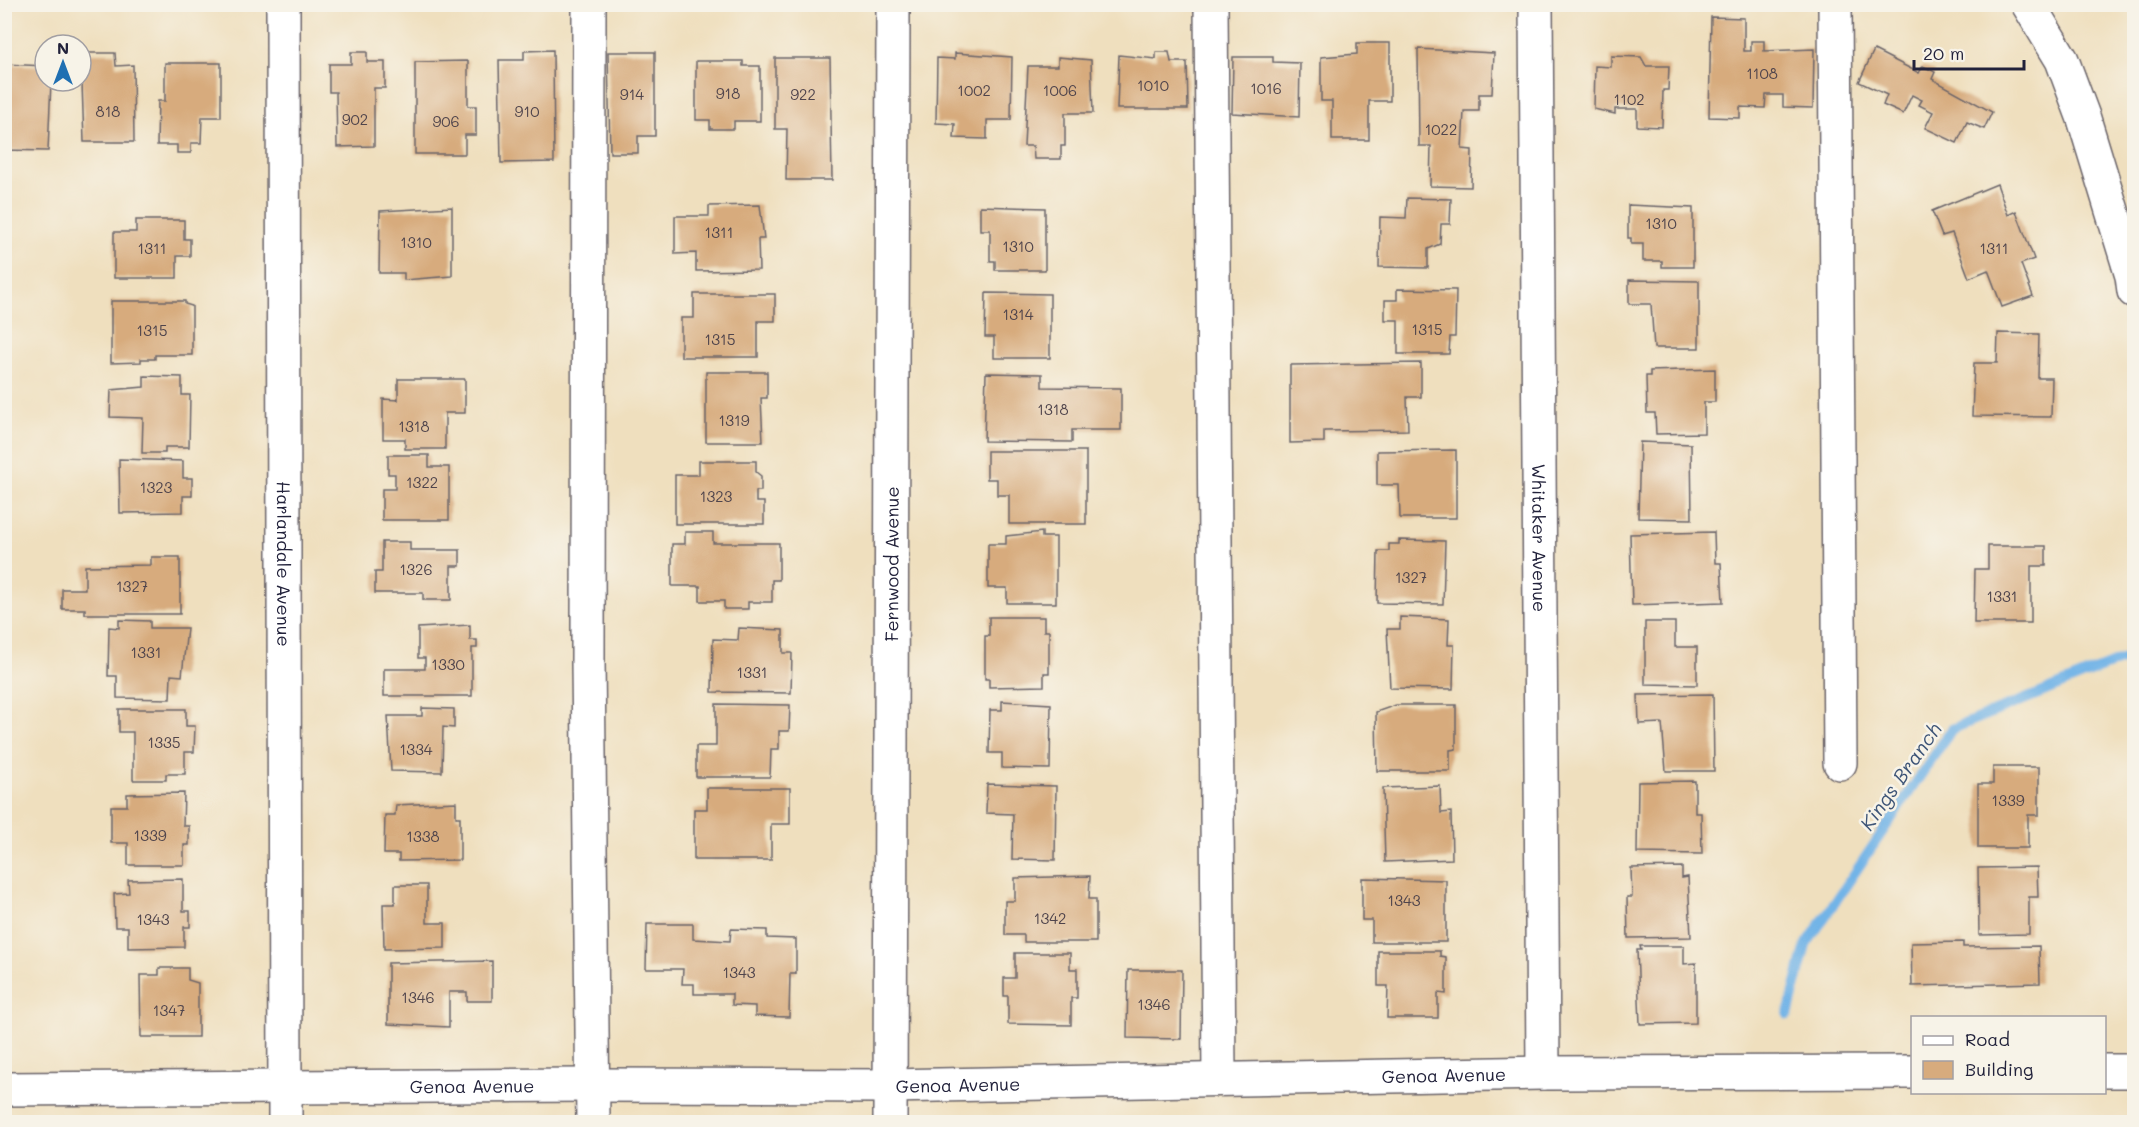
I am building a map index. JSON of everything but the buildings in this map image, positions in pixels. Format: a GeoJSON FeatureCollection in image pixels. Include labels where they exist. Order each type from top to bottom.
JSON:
{"type":"FeatureCollection","features":[{"type":"Feature","properties":{"kind":"street","name":"Harlandale Avenue"},"geometry":{"type":"LineString","coordinates":[[283,4],[285,1122]]}},
{"type":"Feature","properties":{"kind":"street"},"geometry":{"type":"LineString","coordinates":[[589,4],[588,660],[593,1122]]}},
{"type":"Feature","properties":{"kind":"street","name":"Fernwood Avenue"},"geometry":{"type":"LineString","coordinates":[[890,1122],[893,4]]}},
{"type":"Feature","properties":{"kind":"street"},"geometry":{"type":"LineString","coordinates":[[1210,4],[1219,1079]]}},
{"type":"Feature","properties":{"kind":"street","name":"Whitaker Avenue"},"geometry":{"type":"LineString","coordinates":[[1536,4],[1543,1072]]}},
{"type":"Feature","properties":{"kind":"street"},"geometry":{"type":"LineString","coordinates":[[1834,4],[1840,763]]}},
{"type":"Feature","properties":{"kind":"street"},"geometry":{"type":"LineString","coordinates":[[2030,5],[2062,60],[2084,119],[2132,276],[2134,291]]}},
{"type":"Feature","properties":{"kind":"street"},"geometry":{"type":"LineString","coordinates":[[2106,1071],[2134,1071]]}},
{"type":"Feature","properties":{"kind":"street","name":"Genoa Avenue"},"geometry":{"type":"LineString","coordinates":[[4,1089],[285,1086],[890,1086],[1543,1072],[1911,1072]]}},
{"type":"Feature","properties":{"kind":"waterway","name":"Kings Branch"},"geometry":{"type":"LineString","coordinates":[[1788,1015],[1806,945],[1952,729],[2134,655]]}}]}
